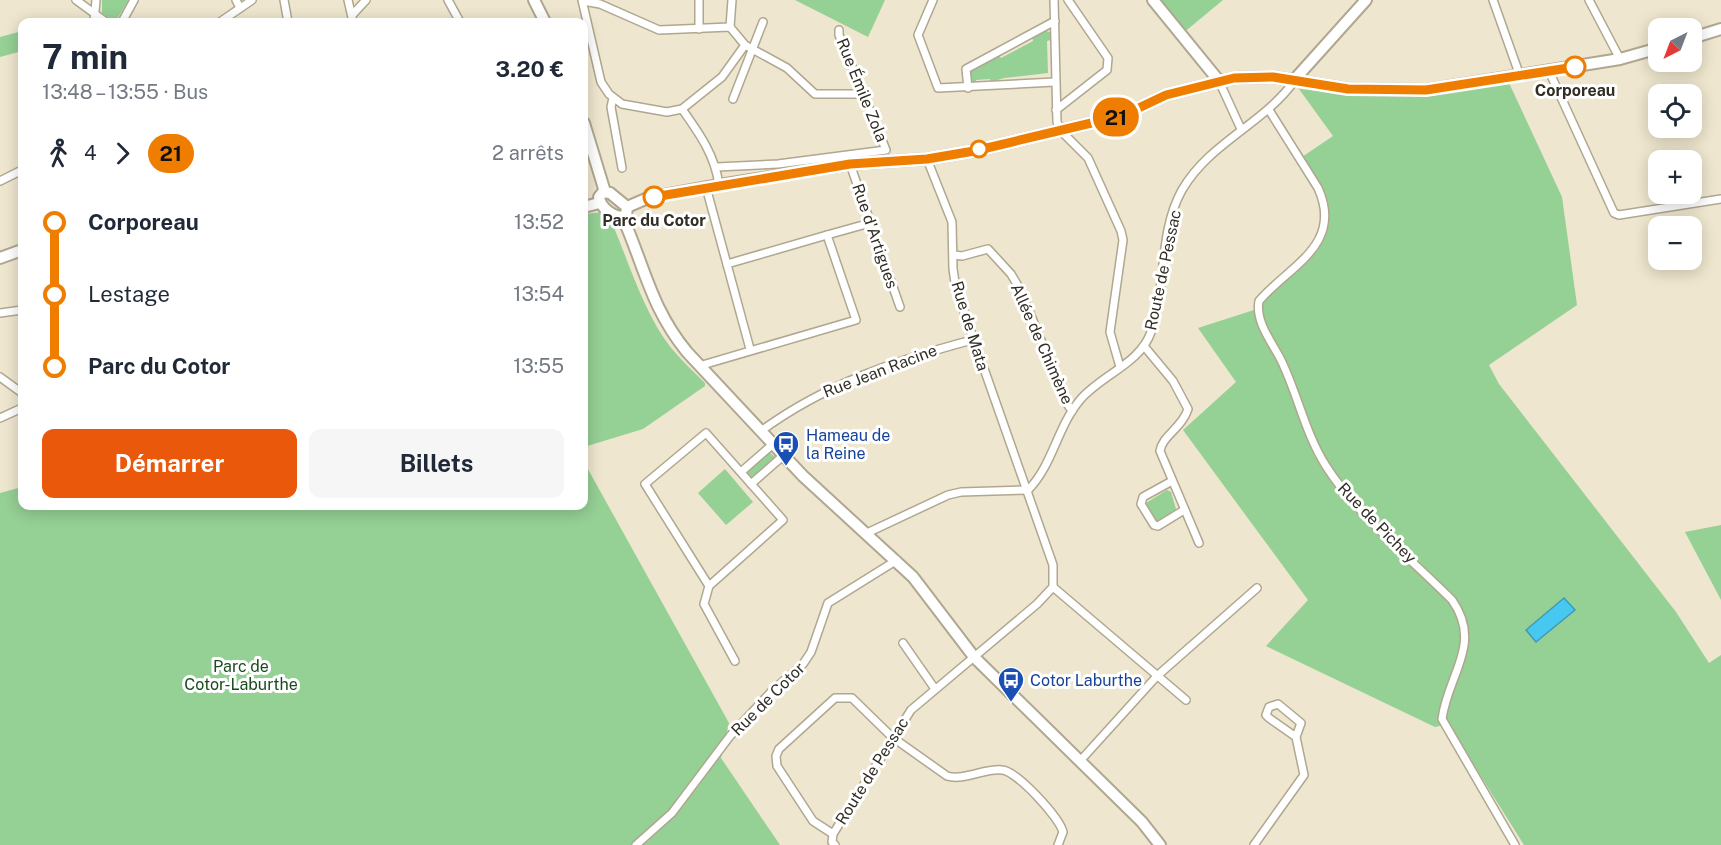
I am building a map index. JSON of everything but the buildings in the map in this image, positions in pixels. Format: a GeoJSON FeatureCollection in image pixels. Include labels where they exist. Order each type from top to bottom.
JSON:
{"type":"FeatureCollection","features":[{"type":"Feature","properties":{"kind":"street"},"geometry":{"type":"LineString","coordinates":[[76,0],[100,18]]}},
{"type":"Feature","properties":{"kind":"street"},"geometry":{"type":"LineString","coordinates":[[94,18],[96,0]]}},
{"type":"Feature","properties":{"kind":"street"},"geometry":{"type":"LineString","coordinates":[[125,18],[134,0]]}},
{"type":"Feature","properties":{"kind":"street"},"geometry":{"type":"LineString","coordinates":[[236,0],[240,8]]}},
{"type":"Feature","properties":{"kind":"street"},"geometry":{"type":"LineString","coordinates":[[226,18],[252,0]]}},
{"type":"Feature","properties":{"kind":"street"},"geometry":{"type":"LineString","coordinates":[[284,0],[287,18]]}},
{"type":"Feature","properties":{"kind":"street"},"geometry":{"type":"LineString","coordinates":[[348,0],[352,18]]}},
{"type":"Feature","properties":{"kind":"street"},"geometry":{"type":"LineString","coordinates":[[352,14],[366,0]]}},
{"type":"Feature","properties":{"kind":"street"},"geometry":{"type":"LineString","coordinates":[[448,0],[458,18]]}},
{"type":"Feature","properties":{"kind":"street"},"geometry":{"type":"LineString","coordinates":[[534,0],[543,18]]}},
{"type":"Feature","properties":{"kind":"street"},"geometry":{"type":"LineString","coordinates":[[586,18],[582,0],[600,3],[659,30],[730,27]]}},
{"type":"Feature","properties":{"kind":"street"},"geometry":{"type":"LineString","coordinates":[[699,0],[699,29]]}},
{"type":"Feature","properties":{"kind":"street"},"geometry":{"type":"LineString","coordinates":[[732,0],[730,27],[745,45],[787,68],[814,94],[863,94]]}},
{"type":"Feature","properties":{"kind":"street"},"geometry":{"type":"LineString","coordinates":[[933,0],[918,35],[935,85],[943,90],[1055,82]]}},
{"type":"Feature","properties":{"kind":"street"},"geometry":{"type":"LineString","coordinates":[[1054,0],[1057,122],[1061,131],[1088,158],[1123,236],[1110,332],[1120,367]]}},
{"type":"Feature","properties":{"kind":"street"},"geometry":{"type":"LineString","coordinates":[[1056,110],[1107,70],[1109,64],[1108,58],[1068,0]]}},
{"type":"Feature","properties":{"kind":"street"},"geometry":{"type":"LineString","coordinates":[[1153,0],[1219,81],[1241,129]]}},
{"type":"Feature","properties":{"kind":"street","name":"Route de Pessac"},"geometry":{"type":"LineString","coordinates":[[1028,490],[1038,480],[1072,411],[1096,384],[1144,346],[1154,325],[1169,229],[1184,186],[1209,156],[1241,129],[1269,110],[1366,0]]}},
{"type":"Feature","properties":{"kind":"street"},"geometry":{"type":"LineString","coordinates":[[1493,0],[1520,76]]}},
{"type":"Feature","properties":{"kind":"street"},"geometry":{"type":"LineString","coordinates":[[1589,0],[1620,59]]}},
{"type":"Feature","properties":{"kind":"street"},"geometry":{"type":"LineString","coordinates":[[968,88],[966,69],[1055,21]]}},
{"type":"Feature","properties":{"kind":"street"},"geometry":{"type":"LineString","coordinates":[[733,99],[764,22]]}},
{"type":"Feature","properties":{"kind":"street"},"geometry":{"type":"LineString","coordinates":[[588,26],[601,82],[613,98],[622,104],[666,112],[682,109],[722,76],[745,45]]}},
{"type":"Feature","properties":{"kind":"street"},"geometry":{"type":"LineString","coordinates":[[1702,35],[1721,29]]}},
{"type":"Feature","properties":{"kind":"street","name":"Rue Émile Zola"},"geometry":{"type":"LineString","coordinates":[[717,167],[778,164],[886,150],[839,35],[839,30]]}},
{"type":"Feature","properties":{"kind":"street"},"geometry":{"type":"LineString","coordinates":[[627,207],[648,198],[719,184],[850,164],[927,159],[1061,131],[1126,114],[1166,95],[1219,81],[1264,77],[1295,79],[1348,89],[1426,90],[1620,59],[1648,51]]}},
{"type":"Feature","properties":{"kind":"street"},"geometry":{"type":"LineString","coordinates":[[1548,71],[1614,213],[1619,215],[1721,199]]}},
{"type":"Feature","properties":{"kind":"street"},"geometry":{"type":"LineString","coordinates":[[613,98],[611,107],[622,168]]}},
{"type":"Feature","properties":{"kind":"street"},"geometry":{"type":"LineString","coordinates":[[682,109],[710,150],[717,167],[719,184]]}},
{"type":"Feature","properties":{"kind":"street","name":"Rue de Pichey"},"geometry":{"type":"LineString","coordinates":[[1269,110],[1318,188],[1323,199],[1323,210],[1322,232],[1316,247],[1259,301],[1260,321],[1282,362],[1313,442],[1341,490],[1452,600],[1462,614],[1466,628],[1465,646],[1444,703],[1442,719],[1515,845]]}},
{"type":"Feature","properties":{"kind":"street"},"geometry":{"type":"LineString","coordinates":[[588,136],[605,192],[627,207]]}},
{"type":"Feature","properties":{"kind":"street","name":"Rue de Mata"},"geometry":{"type":"LineString","coordinates":[[927,159],[950,215],[957,289],[972,340],[1028,490]]}},
{"type":"Feature","properties":{"kind":"street","name":"Rue d'Artigues"},"geometry":{"type":"LineString","coordinates":[[850,164],[900,307]]}},
{"type":"Feature","properties":{"kind":"street"},"geometry":{"type":"LineString","coordinates":[[0,182],[18,172]]}},
{"type":"Feature","properties":{"kind":"street"},"geometry":{"type":"LineString","coordinates":[[706,187],[750,349]]}},
{"type":"Feature","properties":{"kind":"street"},"geometry":{"type":"LineString","coordinates":[[599,203],[599,197],[605,192]]}},
{"type":"Feature","properties":{"kind":"street"},"geometry":{"type":"LineString","coordinates":[[588,206],[599,203]]}},
{"type":"Feature","properties":{"kind":"street"},"geometry":{"type":"LineString","coordinates":[[599,203],[623,218]]}},
{"type":"Feature","properties":{"kind":"street"},"geometry":{"type":"LineString","coordinates":[[623,218],[628,212],[627,207]]}},
{"type":"Feature","properties":{"kind":"street"},"geometry":{"type":"LineString","coordinates":[[623,218],[658,310],[671,332],[699,366],[784,455],[897,560],[922,587],[974,657],[1124,805],[1160,845]]}},
{"type":"Feature","properties":{"kind":"street"},"geometry":{"type":"LineString","coordinates":[[727,264],[870,223]]}},
{"type":"Feature","properties":{"kind":"street"},"geometry":{"type":"LineString","coordinates":[[699,366],[750,349],[856,320],[827,235]]}},
{"type":"Feature","properties":{"kind":"street","name":"Allée de Chimène"},"geometry":{"type":"LineString","coordinates":[[954,255],[962,256],[987,249],[1011,274],[1023,296],[1066,402],[1072,411]]}},
{"type":"Feature","properties":{"kind":"street"},"geometry":{"type":"LineString","coordinates":[[0,258],[18,251]]}},
{"type":"Feature","properties":{"kind":"street"},"geometry":{"type":"LineString","coordinates":[[0,313],[18,311]]}},
{"type":"Feature","properties":{"kind":"street","name":"Rue Jean Racine"},"geometry":{"type":"LineString","coordinates":[[761,430],[817,395],[859,376],[919,354],[972,340]]}},
{"type":"Feature","properties":{"kind":"street"},"geometry":{"type":"LineString","coordinates":[[1144,346],[1173,381],[1188,409],[1184,422],[1160,446],[1160,451],[1199,543]]}},
{"type":"Feature","properties":{"kind":"street"},"geometry":{"type":"LineString","coordinates":[[0,377],[18,390]]}},
{"type":"Feature","properties":{"kind":"street"},"geometry":{"type":"LineString","coordinates":[[0,417],[18,410]]}},
{"type":"Feature","properties":{"kind":"street"},"geometry":{"type":"LineString","coordinates":[[709,586],[645,484],[706,433],[783,520],[709,586],[704,604],[735,662]]}},
{"type":"Feature","properties":{"kind":"street"},"geometry":{"type":"LineString","coordinates":[[741,472],[773,444]]}},
{"type":"Feature","properties":{"kind":"street"},"geometry":{"type":"LineString","coordinates":[[751,484],[784,455]]}},
{"type":"Feature","properties":{"kind":"street"},"geometry":{"type":"LineString","coordinates":[[1172,481],[1143,497],[1141,504],[1154,525],[1158,526],[1184,510]]}},
{"type":"Feature","properties":{"kind":"street"},"geometry":{"type":"LineString","coordinates":[[867,533],[930,502],[955,493],[1028,490],[1053,565],[1053,587],[1186,700]]}},
{"type":"Feature","properties":{"kind":"street","name":"Rue de Cotor"},"geometry":{"type":"LineString","coordinates":[[636,845],[672,813],[730,736],[772,692],[803,664],[811,652],[828,603],[897,560]]}},
{"type":"Feature","properties":{"kind":"street","name":"Route de Pessac"},"geometry":{"type":"LineString","coordinates":[[833,839],[892,737],[911,710],[1053,587]]}},
{"type":"Feature","properties":{"kind":"street"},"geometry":{"type":"LineString","coordinates":[[1080,761],[1157,676],[1257,588]]}},
{"type":"Feature","properties":{"kind":"street"},"geometry":{"type":"LineString","coordinates":[[903,643],[935,689]]}},
{"type":"Feature","properties":{"kind":"street"},"geometry":{"type":"LineString","coordinates":[[833,839],[813,821],[776,764],[778,751],[830,701],[840,696],[852,698],[892,737],[952,777],[992,770],[1014,773],[1058,821],[1063,832],[1058,845]]}},
{"type":"Feature","properties":{"kind":"street"},"geometry":{"type":"LineString","coordinates":[[1254,845],[1304,775],[1296,738],[1299,720],[1278,704],[1269,707],[1266,715],[1296,738]]}},
{"type":"Feature","properties":{"kind":"street"},"geometry":{"type":"LineString","coordinates":[[1124,805],[1155,845]]}},
{"type":"Feature","properties":{"kind":"green space"},"geometry":{"type":"Polygon","coordinates":[[[102,0],[129,0],[118,18],[109,18],[102,13],[102,0]]]}},
{"type":"Feature","properties":{"kind":"green space"},"geometry":{"type":"Polygon","coordinates":[[[795,0],[885,0],[868,37],[795,0]]]}},
{"type":"Feature","properties":{"kind":"green space"},"geometry":{"type":"Polygon","coordinates":[[[1153,0],[1223,0],[1182,34],[1153,0]]]}},
{"type":"Feature","properties":{"kind":"green space"},"geometry":{"type":"Polygon","coordinates":[[[1042,30],[1050,32],[1051,40],[1047,41],[1048,73],[1004,78],[991,82],[990,79],[976,80],[976,84],[972,84],[970,70],[998,54],[1001,58],[1033,41],[1032,35],[1042,30]]]}},
{"type":"Feature","properties":{"kind":"green space"},"geometry":{"type":"Polygon","coordinates":[[[18,32],[18,52],[0,57],[0,37],[18,32]]]}},
{"type":"Feature","properties":{"kind":"green space"},"geometry":{"type":"Polygon","coordinates":[[[1509,83],[1562,197],[1577,305],[1489,365],[1499,384],[1676,612],[1709,663],[1721,655],[1721,845],[1524,845],[1448,724],[1435,727],[1266,646],[1308,600],[1183,430],[1236,382],[1198,328],[1257,309],[1259,301],[1319,241],[1323,199],[1299,159],[1333,136],[1299,89],[1425,96],[1509,83]]]}},
{"type":"Feature","properties":{"kind":"green space"},"geometry":{"type":"Polygon","coordinates":[[[604,212],[612,223],[653,320],[672,349],[705,383],[705,386],[643,429],[588,446],[588,214],[604,212]]]}},
{"type":"Feature","properties":{"kind":"green space"},"geometry":{"type":"Polygon","coordinates":[[[769,452],[776,458],[750,478],[747,471],[769,452]]]}},
{"type":"Feature","properties":{"kind":"green space","name":"Parc de Cotor-Laburthe"},"geometry":{"type":"Polygon","coordinates":[[[588,469],[729,723],[721,758],[780,845],[0,845],[0,493],[18,488],[18,510],[588,510],[588,469]]]}},
{"type":"Feature","properties":{"kind":"green space"},"geometry":{"type":"Polygon","coordinates":[[[725,469],[753,502],[726,525],[698,493],[725,469]]]}},
{"type":"Feature","properties":{"kind":"green space"},"geometry":{"type":"Polygon","coordinates":[[[1167,490],[1171,492],[1176,509],[1156,522],[1146,503],[1167,490]]]}},
{"type":"Feature","properties":{"kind":"green space"},"geometry":{"type":"Polygon","coordinates":[[[1721,525],[1721,600],[1685,532],[1721,525]]]}},
{"type":"Feature","properties":{"kind":"water"},"geometry":{"type":"Polygon","coordinates":[[[1564,598],[1575,610],[1536,642],[1526,630],[1564,598]]]}},
{"type":"Feature","properties":{"kind":"bus line","name":"21"},"geometry":{"type":"LineString","coordinates":[[654,197],[719,184],[850,164],[927,159],[974,151],[1126,114],[1166,95],[1234,78],[1295,79],[1348,89],[1426,90],[1575,67]]}},
{"type":"Feature","properties":{"kind":"place","name":"Corporeau"},"geometry":{"type":"Point","coordinates":[1575,67]}},
{"type":"Feature","properties":{"kind":"place","name":"Parc du Cotor"},"geometry":{"type":"Point","coordinates":[654,197]}},
{"type":"Feature","properties":{"kind":"place","name":"Hameau de la Reine"},"geometry":{"type":"Point","coordinates":[786,467]}},
{"type":"Feature","properties":{"kind":"place","name":"Cotor Laburthe"},"geometry":{"type":"Point","coordinates":[1011,703]}}]}
